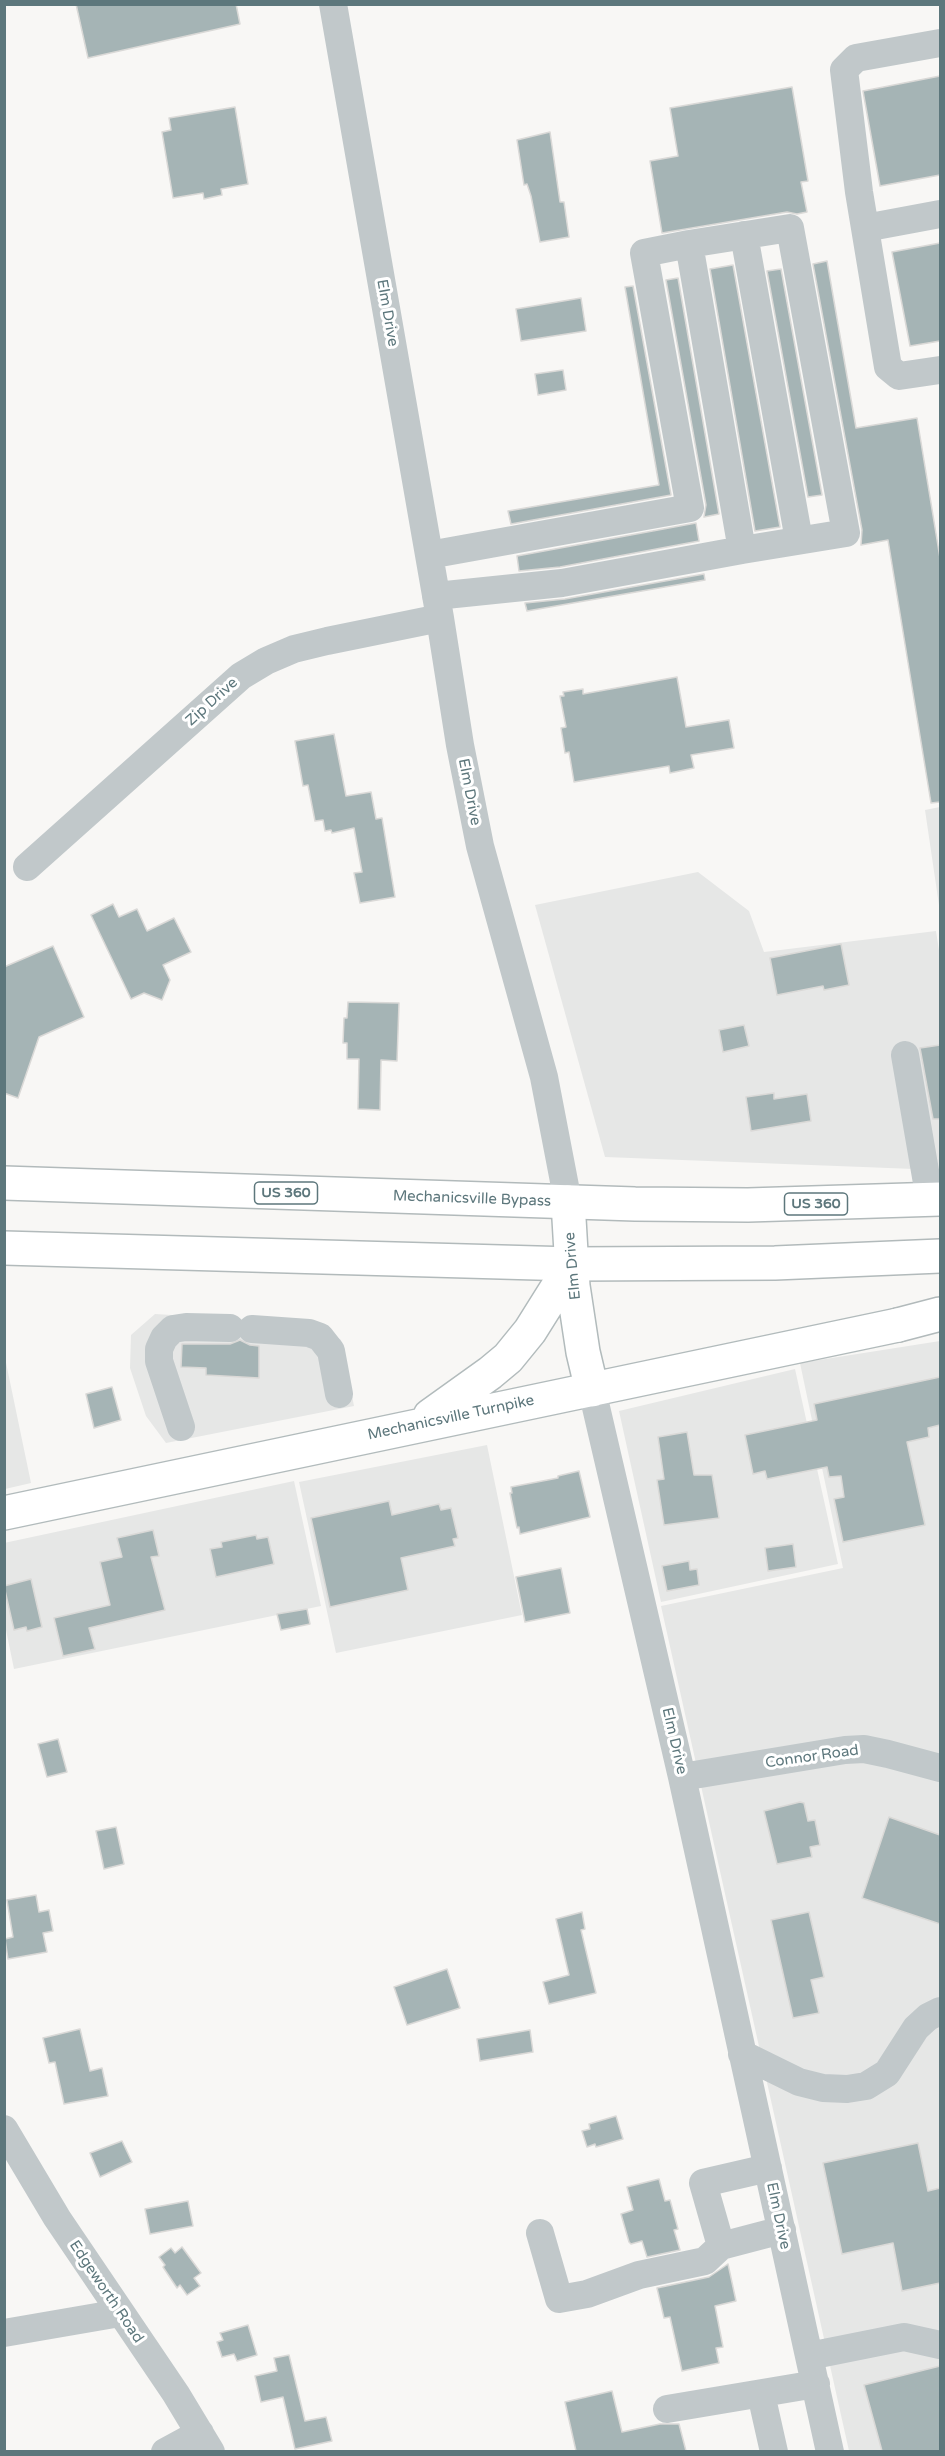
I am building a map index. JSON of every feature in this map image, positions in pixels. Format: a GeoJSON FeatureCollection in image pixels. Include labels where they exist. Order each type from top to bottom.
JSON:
{"type":"FeatureCollection","features":[{"type":"Feature","properties":{"kind":"main road","name":"Mechanicsville Bypass"},"geometry":{"type":"LineString","coordinates":[[4,1183],[567,1202],[748,1204],[935,1200]]}},
{"type":"Feature","properties":{"kind":"main road","name":"Elm Drive"},"geometry":{"type":"LineString","coordinates":[[567,1202],[583,1352],[592,1389]]}},
{"type":"Feature","properties":{"kind":"main road"},"geometry":{"type":"LineString","coordinates":[[4,1248],[572,1264],[775,1263],[940,1256]]}},
{"type":"Feature","properties":{"kind":"main road"},"geometry":{"type":"LineString","coordinates":[[417,1425],[464,1393],[508,1358],[530,1330],[572,1264]]}},
{"type":"Feature","properties":{"kind":"main road","name":"Mechanicsville Turnpike"},"geometry":{"type":"LineString","coordinates":[[4,1514],[898,1325],[940,1314]]}},
{"type":"Feature","properties":{"kind":"street","name":"Elm Drive"},"geometry":{"type":"LineString","coordinates":[[333,4],[453,703],[480,846],[544,1077],[567,1202]]}},
{"type":"Feature","properties":{"kind":"street"},"geometry":{"type":"LineString","coordinates":[[940,43],[856,58],[844,70],[865,228],[888,367],[899,376],[940,370]]}},
{"type":"Feature","properties":{"kind":"street"},"geometry":{"type":"LineString","coordinates":[[865,228],[940,214]]}},
{"type":"Feature","properties":{"kind":"street","name":"Zip Drive"},"geometry":{"type":"LineString","coordinates":[[27,867],[240,676],[266,660],[294,649],[438,607],[741,550],[846,533],[790,228],[744,236]]}},
{"type":"Feature","properties":{"kind":"street"},"geometry":{"type":"LineString","coordinates":[[429,555],[690,508],[644,252],[744,236],[799,540]]}},
{"type":"Feature","properties":{"kind":"street"},"geometry":{"type":"LineString","coordinates":[[689,244],[741,550]]}},
{"type":"Feature","properties":{"kind":"street"},"geometry":{"type":"LineString","coordinates":[[904,1055],[935,1200]]}},
{"type":"Feature","properties":{"kind":"street"},"geometry":{"type":"LineString","coordinates":[[181,1427],[159,1361],[159,1348],[164,1338],[173,1329],[186,1327],[241,1333],[309,1333],[320,1337],[331,1351],[339,1394]]}},
{"type":"Feature","properties":{"kind":"street","name":"Elm Drive"},"geometry":{"type":"LineString","coordinates":[[592,1389],[682,1777],[830,2451]]}},
{"type":"Feature","properties":{"kind":"street","name":"Connor Road"},"geometry":{"type":"LineString","coordinates":[[682,1777],[844,1749],[864,1749],[940,1768]]}},
{"type":"Feature","properties":{"kind":"street"},"geometry":{"type":"LineString","coordinates":[[742,2054],[807,2084],[823,2088],[847,2089],[866,2086],[887,2073],[916,2028],[928,2017],[940,2011]]}},
{"type":"Feature","properties":{"kind":"street","name":"Edgeworth Road"},"geometry":{"type":"LineString","coordinates":[[4,2129],[57,2218],[206,2442]]}},
{"type":"Feature","properties":{"kind":"street"},"geometry":{"type":"LineString","coordinates":[[721,2246],[703,2183],[768,2168]]}},
{"type":"Feature","properties":{"kind":"street"},"geometry":{"type":"LineString","coordinates":[[540,2234],[558,2299],[587,2294],[639,2276],[705,2261],[721,2246],[782,2230]]}},
{"type":"Feature","properties":{"kind":"street"},"geometry":{"type":"LineString","coordinates":[[4,2333],[120,2313]]}},
{"type":"Feature","properties":{"kind":"street"},"geometry":{"type":"LineString","coordinates":[[809,2356],[904,2337],[940,2344]]}},
{"type":"Feature","properties":{"kind":"street"},"geometry":{"type":"LineString","coordinates":[[667,2409],[816,2384]]}},
{"type":"Feature","properties":{"kind":"street"},"geometry":{"type":"LineString","coordinates":[[761,2394],[774,2451]]}},
{"type":"Feature","properties":{"kind":"street"},"geometry":{"type":"LineString","coordinates":[[165,2451],[206,2442]]}},
{"type":"Feature","properties":{"kind":"shaded area"},"geometry":{"type":"Polygon","coordinates":[[[940,807],[940,912],[925,810],[940,807]]]}},
{"type":"Feature","properties":{"kind":"shaded area"},"geometry":{"type":"Polygon","coordinates":[[[698,872],[749,911],[764,952],[936,931],[940,957],[940,1170],[605,1157],[535,905],[698,872]]]}},
{"type":"Feature","properties":{"kind":"shaded area"},"geometry":{"type":"Polygon","coordinates":[[[155,1314],[320,1324],[341,1340],[354,1406],[166,1443],[146,1416],[130,1368],[131,1335],[155,1314]]]}},
{"type":"Feature","properties":{"kind":"shaded area"},"geometry":{"type":"Polygon","coordinates":[[[940,1341],[940,2451],[849,2451],[661,1606],[843,1568],[800,1363],[940,1341]]]}},
{"type":"Feature","properties":{"kind":"shaded area"},"geometry":{"type":"Polygon","coordinates":[[[4,1353],[31,1483],[5,1489],[4,1489],[4,1353]]]}},
{"type":"Feature","properties":{"kind":"shaded area"},"geometry":{"type":"Polygon","coordinates":[[[795,1369],[838,1564],[661,1602],[619,1411],[795,1369]]]}},
{"type":"Feature","properties":{"kind":"shaded area"},"geometry":{"type":"Polygon","coordinates":[[[487,1445],[522,1615],[336,1653],[299,1482],[487,1445]]]}},
{"type":"Feature","properties":{"kind":"shaded area"},"geometry":{"type":"Polygon","coordinates":[[[294,1481],[321,1606],[14,1669],[5,1625],[4,1543],[294,1481]]]}},
{"type":"Feature","properties":{"kind":"building"},"geometry":{"type":"Polygon","coordinates":[[[76,4],[236,4],[240,24],[88,58],[76,4]]]}},
{"type":"Feature","properties":{"kind":"building"},"geometry":{"type":"Polygon","coordinates":[[[940,76],[940,175],[880,186],[863,91],[940,76]]]}},
{"type":"Feature","properties":{"kind":"building"},"geometry":{"type":"Polygon","coordinates":[[[792,87],[808,181],[801,182],[807,212],[797,214],[787,212],[662,233],[650,161],[678,156],[670,108],[792,87]]]}},
{"type":"Feature","properties":{"kind":"building"},"geometry":{"type":"Polygon","coordinates":[[[235,107],[248,184],[221,189],[222,195],[204,199],[203,193],[173,198],[162,132],[171,130],[169,118],[235,107]]]}},
{"type":"Feature","properties":{"kind":"building"},"geometry":{"type":"Polygon","coordinates":[[[550,132],[560,202],[564,202],[569,237],[540,242],[531,196],[527,184],[524,185],[517,140],[550,132]]]}},
{"type":"Feature","properties":{"kind":"building"},"geometry":{"type":"Polygon","coordinates":[[[940,243],[940,341],[910,346],[892,252],[940,243]]]}},
{"type":"Feature","properties":{"kind":"building"},"geometry":{"type":"Polygon","coordinates":[[[827,261],[856,428],[917,418],[940,558],[940,802],[931,803],[888,540],[861,545],[862,530],[813,264],[827,261]]]}},
{"type":"Feature","properties":{"kind":"building"},"geometry":{"type":"Polygon","coordinates":[[[733,265],[780,527],[755,531],[710,269],[733,265]]]}},
{"type":"Feature","properties":{"kind":"building"},"geometry":{"type":"Polygon","coordinates":[[[781,269],[822,495],[808,497],[767,271],[781,269]]]}},
{"type":"Feature","properties":{"kind":"building"},"geometry":{"type":"Polygon","coordinates":[[[678,278],[719,514],[704,517],[706,505],[666,280],[678,278]]]}},
{"type":"Feature","properties":{"kind":"building"},"geometry":{"type":"Polygon","coordinates":[[[633,286],[671,495],[511,524],[508,511],[659,485],[625,287],[633,286]]]}},
{"type":"Feature","properties":{"kind":"building"},"geometry":{"type":"Polygon","coordinates":[[[581,298],[586,331],[521,341],[516,309],[581,298]]]}},
{"type":"Feature","properties":{"kind":"building"},"geometry":{"type":"Polygon","coordinates":[[[563,370],[566,390],[538,395],[535,374],[563,370]]]}},
{"type":"Feature","properties":{"kind":"building"},"geometry":{"type":"Polygon","coordinates":[[[696,523],[699,541],[560,567],[519,571],[517,556],[696,523]]]}},
{"type":"Feature","properties":{"kind":"building"},"geometry":{"type":"Polygon","coordinates":[[[704,574],[705,580],[527,611],[525,603],[565,599],[704,574]]]}},
{"type":"Feature","properties":{"kind":"building"},"geometry":{"type":"Polygon","coordinates":[[[677,677],[686,727],[729,720],[734,748],[691,755],[694,768],[670,773],[669,766],[574,782],[569,752],[565,753],[561,728],[566,727],[560,696],[564,696],[563,692],[583,689],[583,694],[677,677]]]}},
{"type":"Feature","properties":{"kind":"building"},"geometry":{"type":"Polygon","coordinates":[[[334,734],[346,796],[371,792],[376,819],[382,818],[395,897],[360,903],[354,873],[362,872],[354,828],[332,833],[331,830],[325,831],[323,820],[315,821],[308,785],[303,786],[295,741],[334,734]]]}},
{"type":"Feature","properties":{"kind":"building"},"geometry":{"type":"Polygon","coordinates":[[[113,904],[119,917],[137,909],[147,931],[174,918],[191,952],[163,965],[170,980],[162,1000],[144,993],[131,999],[91,915],[113,904]]]}},
{"type":"Feature","properties":{"kind":"building"},"geometry":{"type":"Polygon","coordinates":[[[841,944],[849,985],[824,990],[823,986],[777,995],[770,958],[841,944]]]}},
{"type":"Feature","properties":{"kind":"building"},"geometry":{"type":"Polygon","coordinates":[[[53,946],[84,1017],[39,1037],[18,1098],[4,1093],[4,967],[53,946]]]}},
{"type":"Feature","properties":{"kind":"building"},"geometry":{"type":"Polygon","coordinates":[[[348,1002],[399,1003],[397,1061],[381,1060],[380,1110],[358,1109],[359,1059],[347,1059],[347,1043],[343,1043],[344,1018],[347,1018],[348,1002]]]}},
{"type":"Feature","properties":{"kind":"building"},"geometry":{"type":"Polygon","coordinates":[[[744,1025],[749,1046],[723,1052],[719,1030],[744,1025]]]}},
{"type":"Feature","properties":{"kind":"building"},"geometry":{"type":"Polygon","coordinates":[[[940,1045],[940,1119],[933,1119],[920,1048],[940,1045]]]}},
{"type":"Feature","properties":{"kind":"building"},"geometry":{"type":"Polygon","coordinates":[[[774,1093],[774,1099],[807,1094],[811,1121],[751,1131],[746,1097],[774,1093]]]}},
{"type":"Feature","properties":{"kind":"building"},"geometry":{"type":"Polygon","coordinates":[[[240,1340],[259,1346],[259,1378],[206,1375],[206,1368],[181,1367],[182,1344],[230,1344],[240,1340]]]}},
{"type":"Feature","properties":{"kind":"building"},"geometry":{"type":"Polygon","coordinates":[[[940,1377],[940,1425],[928,1428],[929,1437],[907,1442],[925,1525],[843,1542],[834,1499],[844,1497],[841,1476],[829,1477],[827,1467],[767,1479],[765,1471],[753,1474],[745,1435],[817,1420],[814,1404],[940,1377]]]}},
{"type":"Feature","properties":{"kind":"building"},"geometry":{"type":"Polygon","coordinates":[[[112,1387],[121,1420],[94,1428],[86,1394],[112,1387]]]}},
{"type":"Feature","properties":{"kind":"building"},"geometry":{"type":"Polygon","coordinates":[[[687,1432],[694,1475],[712,1475],[719,1518],[664,1525],[657,1480],[664,1479],[658,1437],[687,1432]]]}},
{"type":"Feature","properties":{"kind":"building"},"geometry":{"type":"Polygon","coordinates":[[[579,1471],[590,1517],[520,1534],[510,1493],[512,1493],[511,1487],[558,1478],[558,1476],[579,1471]]]}},
{"type":"Feature","properties":{"kind":"building"},"geometry":{"type":"Polygon","coordinates":[[[389,1501],[392,1515],[439,1504],[441,1510],[451,1508],[458,1538],[453,1539],[455,1546],[401,1558],[408,1590],[330,1607],[311,1518],[389,1501]]]}},
{"type":"Feature","properties":{"kind":"building"},"geometry":{"type":"Polygon","coordinates":[[[153,1530],[159,1556],[151,1557],[165,1610],[89,1628],[95,1649],[63,1656],[54,1618],[110,1605],[100,1562],[122,1557],[117,1538],[153,1530]]]}},
{"type":"Feature","properties":{"kind":"building"},"geometry":{"type":"Polygon","coordinates":[[[256,1535],[257,1539],[268,1537],[274,1564],[216,1577],[210,1549],[222,1547],[221,1542],[256,1535]]]}},
{"type":"Feature","properties":{"kind":"building"},"geometry":{"type":"Polygon","coordinates":[[[793,1544],[796,1567],[768,1571],[765,1548],[793,1544]]]}},
{"type":"Feature","properties":{"kind":"building"},"geometry":{"type":"Polygon","coordinates":[[[689,1561],[690,1570],[697,1569],[699,1585],[667,1591],[662,1566],[689,1561]]]}},
{"type":"Feature","properties":{"kind":"building"},"geometry":{"type":"Polygon","coordinates":[[[561,1568],[570,1613],[525,1622],[516,1577],[561,1568]]]}},
{"type":"Feature","properties":{"kind":"building"},"geometry":{"type":"Polygon","coordinates":[[[31,1579],[42,1627],[27,1631],[26,1627],[14,1630],[4,1586],[31,1579]]]}},
{"type":"Feature","properties":{"kind":"building"},"geometry":{"type":"Polygon","coordinates":[[[307,1609],[310,1624],[281,1630],[277,1614],[307,1609]]]}},
{"type":"Feature","properties":{"kind":"building"},"geometry":{"type":"Polygon","coordinates":[[[58,1739],[67,1772],[47,1777],[38,1744],[58,1739]]]}},
{"type":"Feature","properties":{"kind":"building"},"geometry":{"type":"Polygon","coordinates":[[[804,1803],[808,1821],[815,1820],[820,1845],[810,1847],[812,1857],[777,1864],[764,1811],[804,1803]]]}},
{"type":"Feature","properties":{"kind":"building"},"geometry":{"type":"Polygon","coordinates":[[[889,1817],[940,1835],[940,1924],[862,1898],[889,1817]]]}},
{"type":"Feature","properties":{"kind":"building"},"geometry":{"type":"Polygon","coordinates":[[[116,1827],[124,1864],[104,1869],[96,1831],[116,1827]]]}},
{"type":"Feature","properties":{"kind":"building"},"geometry":{"type":"Polygon","coordinates":[[[36,1895],[39,1912],[49,1910],[53,1931],[43,1933],[47,1952],[8,1959],[5,1939],[13,1937],[7,1900],[36,1895]]]}},
{"type":"Feature","properties":{"kind":"building"},"geometry":{"type":"Polygon","coordinates":[[[582,1912],[585,1929],[581,1930],[596,1993],[549,2004],[543,1982],[569,1975],[556,1919],[582,1912]]]}},
{"type":"Feature","properties":{"kind":"building"},"geometry":{"type":"Polygon","coordinates":[[[809,1912],[824,1977],[811,1980],[819,2013],[793,2018],[771,1920],[809,1912]]]}},
{"type":"Feature","properties":{"kind":"building"},"geometry":{"type":"Polygon","coordinates":[[[447,1969],[460,2008],[407,2025],[394,1987],[447,1969]]]}},
{"type":"Feature","properties":{"kind":"building"},"geometry":{"type":"Polygon","coordinates":[[[80,2029],[90,2071],[102,2068],[108,2096],[64,2104],[55,2062],[49,2063],[43,2038],[80,2029]]]}},
{"type":"Feature","properties":{"kind":"building"},"geometry":{"type":"Polygon","coordinates":[[[530,2030],[533,2052],[480,2061],[477,2039],[530,2030]]]}},
{"type":"Feature","properties":{"kind":"building"},"geometry":{"type":"Polygon","coordinates":[[[616,2116],[623,2139],[596,2147],[595,2144],[587,2147],[582,2131],[590,2129],[589,2124],[616,2116]]]}},
{"type":"Feature","properties":{"kind":"building"},"geometry":{"type":"Polygon","coordinates":[[[122,2141],[132,2162],[100,2177],[90,2153],[122,2141]]]}},
{"type":"Feature","properties":{"kind":"building"},"geometry":{"type":"Polygon","coordinates":[[[918,2143],[928,2191],[940,2188],[940,2283],[902,2291],[893,2243],[842,2254],[823,2163],[918,2143]]]}},
{"type":"Feature","properties":{"kind":"building"},"geometry":{"type":"Polygon","coordinates":[[[659,2179],[665,2201],[670,2200],[678,2229],[674,2230],[680,2250],[647,2257],[642,2241],[631,2244],[629,2242],[621,2214],[633,2210],[627,2187],[659,2179]]]}},
{"type":"Feature","properties":{"kind":"building"},"geometry":{"type":"Polygon","coordinates":[[[188,2201],[193,2226],[150,2234],[145,2209],[188,2201]]]}},
{"type":"Feature","properties":{"kind":"building"},"geometry":{"type":"Polygon","coordinates":[[[182,2247],[201,2273],[194,2278],[200,2286],[187,2295],[180,2285],[177,2288],[159,2257],[171,2248],[175,2253],[182,2247]]]}},
{"type":"Feature","properties":{"kind":"building"},"geometry":{"type":"Polygon","coordinates":[[[728,2264],[736,2301],[715,2306],[723,2347],[716,2348],[719,2363],[682,2371],[670,2317],[664,2318],[657,2288],[709,2277],[728,2264]]]}},
{"type":"Feature","properties":{"kind":"building"},"geometry":{"type":"Polygon","coordinates":[[[248,2325],[257,2355],[237,2361],[234,2354],[222,2357],[217,2342],[223,2340],[220,2333],[248,2325]]]}},
{"type":"Feature","properties":{"kind":"building"},"geometry":{"type":"Polygon","coordinates":[[[289,2355],[305,2421],[326,2417],[332,2441],[295,2449],[283,2397],[261,2402],[255,2376],[277,2371],[274,2358],[289,2355]]]}},
{"type":"Feature","properties":{"kind":"building"},"geometry":{"type":"Polygon","coordinates":[[[940,2366],[940,2451],[882,2451],[864,2385],[940,2366]]]}},
{"type":"Feature","properties":{"kind":"building"},"geometry":{"type":"Polygon","coordinates":[[[612,2391],[622,2432],[660,2424],[679,2424],[686,2451],[576,2451],[565,2402],[612,2391]]]}}]}
